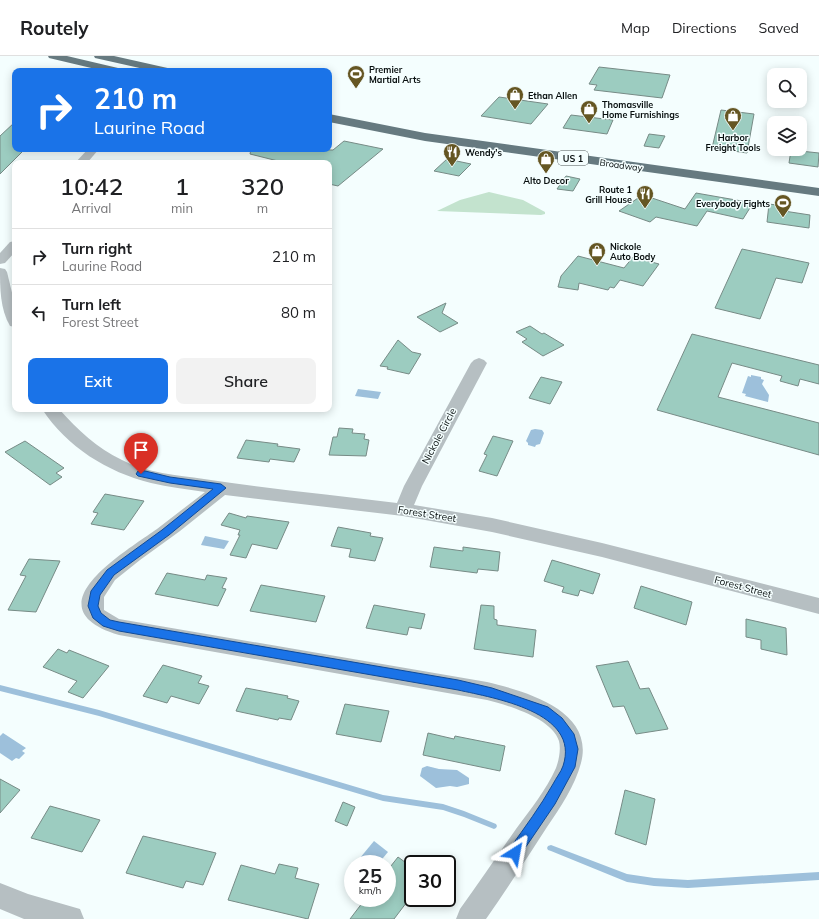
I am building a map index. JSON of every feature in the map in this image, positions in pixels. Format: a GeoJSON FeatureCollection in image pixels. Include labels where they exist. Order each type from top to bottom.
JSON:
{"type":"FeatureCollection","features":[{"type":"Feature","properties":{"kind":"highway"},"geometry":{"type":"LineString","coordinates":[[53,56],[107,68]]}},
{"type":"Feature","properties":{"kind":"highway"},"geometry":{"type":"LineString","coordinates":[[100,56],[154,68]]}},
{"type":"Feature","properties":{"kind":"highway","name":"Broadway"},"geometry":{"type":"LineString","coordinates":[[332,107],[396,121],[457,131],[819,180]]}},
{"type":"Feature","properties":{"kind":"highway","name":"Broadway"},"geometry":{"type":"LineString","coordinates":[[332,119],[437,139],[819,192]]}},
{"type":"Feature","properties":{"kind":"street"},"geometry":{"type":"LineString","coordinates":[[84,160],[91,152]]}},
{"type":"Feature","properties":{"kind":"street"},"geometry":{"type":"LineString","coordinates":[[0,264],[0,260],[12,248]]}},
{"type":"Feature","properties":{"kind":"street"},"geometry":{"type":"LineString","coordinates":[[0,272],[5,297],[12,315]]}},
{"type":"Feature","properties":{"kind":"street","name":"Nickole Circle"},"geometry":{"type":"LineString","coordinates":[[403,510],[417,479],[479,363]]}},
{"type":"Feature","properties":{"kind":"street","name":"Forest Street"},"geometry":{"type":"LineString","coordinates":[[53,412],[73,435],[96,453],[117,465],[152,477],[221,488],[403,510],[492,525],[602,550],[819,606]]}},
{"type":"Feature","properties":{"kind":"street"},"geometry":{"type":"LineString","coordinates":[[221,488],[165,533],[120,564],[108,576],[99,587],[94,600],[94,611],[99,618],[107,623],[119,627],[492,692],[544,710],[558,722],[568,734],[572,749],[569,767],[550,800],[470,919]]}},
{"type":"Feature","properties":{"kind":"street"},"geometry":{"type":"LineString","coordinates":[[0,896],[28,907],[70,919]]}},
{"type":"Feature","properties":{"kind":"green space"},"geometry":{"type":"Polygon","coordinates":[[[489,192],[523,200],[545,212],[545,214],[437,211],[460,200],[489,192]]]}},
{"type":"Feature","properties":{"kind":"water"},"geometry":{"type":"Polygon","coordinates":[[[751,375],[761,377],[761,379],[764,380],[762,384],[769,395],[768,402],[745,396],[746,394],[742,393],[748,376],[751,377],[751,375]]]}},
{"type":"Feature","properties":{"kind":"water"},"geometry":{"type":"Polygon","coordinates":[[[358,389],[381,392],[378,399],[355,396],[358,389]]]}},
{"type":"Feature","properties":{"kind":"water"},"geometry":{"type":"Polygon","coordinates":[[[531,430],[542,430],[544,433],[540,444],[536,445],[535,447],[528,445],[526,441],[531,430]]]}},
{"type":"Feature","properties":{"kind":"water"},"geometry":{"type":"Polygon","coordinates":[[[205,536],[229,541],[224,549],[201,545],[205,536]]]}},
{"type":"Feature","properties":{"kind":"water"},"geometry":{"type":"Polygon","coordinates":[[[3,733],[26,748],[22,751],[25,753],[19,759],[16,758],[12,761],[0,753],[0,736],[3,733]]]}},
{"type":"Feature","properties":{"kind":"water"},"geometry":{"type":"Polygon","coordinates":[[[427,766],[439,769],[457,770],[469,778],[469,784],[457,787],[450,786],[436,788],[420,776],[422,768],[427,766]]]}},
{"type":"Feature","properties":{"kind":"water"},"geometry":{"type":"Polygon","coordinates":[[[374,841],[388,852],[386,855],[362,855],[374,841]]]}},
{"type":"Feature","properties":{"kind":"building"},"geometry":{"type":"Polygon","coordinates":[[[599,67],[670,75],[662,98],[594,90],[597,85],[589,84],[599,67]]]}},
{"type":"Feature","properties":{"kind":"building","name":"Ethan Allen"},"geometry":{"type":"Polygon","coordinates":[[[499,97],[548,104],[531,124],[481,116],[499,97]]]}},
{"type":"Feature","properties":{"kind":"building"},"geometry":{"type":"Polygon","coordinates":[[[721,110],[754,114],[747,153],[712,148],[721,110]]]}},
{"type":"Feature","properties":{"kind":"building","name":"Thomasville Home Furnishings"},"geometry":{"type":"Polygon","coordinates":[[[571,115],[613,120],[607,134],[563,128],[571,115]]]}},
{"type":"Feature","properties":{"kind":"building"},"geometry":{"type":"Polygon","coordinates":[[[12,125],[12,152],[22,152],[14,160],[12,160],[12,162],[0,174],[0,136],[12,125]]]}},
{"type":"Feature","properties":{"kind":"building"},"geometry":{"type":"Polygon","coordinates":[[[649,134],[665,136],[659,148],[644,146],[649,134]]]}},
{"type":"Feature","properties":{"kind":"building"},"geometry":{"type":"Polygon","coordinates":[[[344,141],[383,149],[338,186],[332,185],[332,160],[274,160],[250,154],[250,152],[332,152],[344,141]]]}},
{"type":"Feature","properties":{"kind":"building"},"geometry":{"type":"Polygon","coordinates":[[[807,152],[819,153],[818,167],[789,163],[790,156],[807,156],[807,152]]]}},
{"type":"Feature","properties":{"kind":"building"},"geometry":{"type":"Polygon","coordinates":[[[447,159],[471,164],[459,176],[434,171],[447,159]]]}},
{"type":"Feature","properties":{"kind":"building"},"geometry":{"type":"Polygon","coordinates":[[[566,176],[580,179],[573,191],[557,189],[566,176]]]}},
{"type":"Feature","properties":{"kind":"building"},"geometry":{"type":"Polygon","coordinates":[[[696,193],[753,203],[743,219],[707,211],[697,226],[656,217],[650,222],[619,211],[641,196],[685,209],[696,193]]]}},
{"type":"Feature","properties":{"kind":"building","name":"Everybody Fights"},"geometry":{"type":"Polygon","coordinates":[[[769,204],[784,206],[784,211],[810,215],[809,228],[767,222],[769,204]]]}},
{"type":"Feature","properties":{"kind":"building"},"geometry":{"type":"Polygon","coordinates":[[[742,249],[809,263],[802,283],[776,278],[760,319],[715,308],[742,249]]]}},
{"type":"Feature","properties":{"kind":"building"},"geometry":{"type":"Polygon","coordinates":[[[578,256],[624,268],[633,257],[659,264],[643,286],[620,280],[614,288],[610,287],[608,290],[579,283],[578,290],[558,287],[561,276],[578,256]]]}},
{"type":"Feature","properties":{"kind":"building"},"geometry":{"type":"Polygon","coordinates":[[[446,303],[442,313],[458,323],[440,332],[417,317],[446,303]]]}},
{"type":"Feature","properties":{"kind":"building"},"geometry":{"type":"Polygon","coordinates":[[[530,326],[564,345],[543,356],[522,342],[527,339],[516,332],[530,326]]]}},
{"type":"Feature","properties":{"kind":"building"},"geometry":{"type":"Polygon","coordinates":[[[692,334],[819,365],[819,384],[800,379],[798,386],[780,381],[782,376],[732,363],[718,397],[819,423],[819,455],[657,410],[692,334]]]}},
{"type":"Feature","properties":{"kind":"building"},"geometry":{"type":"Polygon","coordinates":[[[398,340],[412,352],[421,354],[409,374],[380,366],[398,340]]]}},
{"type":"Feature","properties":{"kind":"building"},"geometry":{"type":"Polygon","coordinates":[[[541,377],[562,382],[550,404],[529,398],[541,377]]]}},
{"type":"Feature","properties":{"kind":"building"},"geometry":{"type":"Polygon","coordinates":[[[339,428],[353,429],[352,433],[365,434],[364,439],[369,440],[366,456],[329,455],[333,437],[337,437],[339,428]]]}},
{"type":"Feature","properties":{"kind":"building"},"geometry":{"type":"Polygon","coordinates":[[[493,436],[513,441],[497,476],[479,471],[487,455],[484,454],[493,436]]]}},
{"type":"Feature","properties":{"kind":"building"},"geometry":{"type":"Polygon","coordinates":[[[246,440],[278,444],[277,446],[300,449],[294,462],[270,459],[269,462],[237,458],[246,440]]]}},
{"type":"Feature","properties":{"kind":"building"},"geometry":{"type":"Polygon","coordinates":[[[25,441],[64,468],[56,473],[62,477],[50,485],[5,452],[25,441]]]}},
{"type":"Feature","properties":{"kind":"building"},"geometry":{"type":"Polygon","coordinates":[[[105,494],[144,501],[124,530],[91,524],[98,513],[93,512],[105,494]]]}},
{"type":"Feature","properties":{"kind":"building"},"geometry":{"type":"Polygon","coordinates":[[[229,513],[246,518],[247,516],[289,522],[277,549],[252,544],[246,558],[230,555],[240,535],[238,535],[240,530],[221,525],[229,513]]]}},
{"type":"Feature","properties":{"kind":"building"},"geometry":{"type":"Polygon","coordinates":[[[338,527],[371,533],[370,536],[383,538],[375,561],[349,557],[351,549],[331,546],[338,527]]]}},
{"type":"Feature","properties":{"kind":"building"},"geometry":{"type":"Polygon","coordinates":[[[434,547],[463,551],[463,547],[500,552],[498,571],[478,569],[477,573],[430,567],[434,547]]]}},
{"type":"Feature","properties":{"kind":"building"},"geometry":{"type":"Polygon","coordinates":[[[29,559],[60,561],[36,612],[8,610],[26,576],[20,575],[29,559]]]}},
{"type":"Feature","properties":{"kind":"building"},"geometry":{"type":"Polygon","coordinates":[[[552,560],[600,574],[593,594],[580,590],[578,596],[562,592],[564,587],[544,581],[552,560]]]}},
{"type":"Feature","properties":{"kind":"building"},"geometry":{"type":"Polygon","coordinates":[[[167,573],[205,580],[207,575],[227,578],[222,588],[226,589],[218,606],[155,594],[167,573]]]}},
{"type":"Feature","properties":{"kind":"building"},"geometry":{"type":"Polygon","coordinates":[[[261,585],[325,596],[316,622],[250,611],[261,585]]]}},
{"type":"Feature","properties":{"kind":"building"},"geometry":{"type":"Polygon","coordinates":[[[641,586],[692,602],[686,625],[634,608],[641,586]]]}},
{"type":"Feature","properties":{"kind":"building"},"geometry":{"type":"Polygon","coordinates":[[[374,605],[425,614],[421,629],[409,627],[407,635],[366,628],[374,605]]]}},
{"type":"Feature","properties":{"kind":"building"},"geometry":{"type":"Polygon","coordinates":[[[481,605],[494,606],[494,619],[497,620],[497,625],[536,630],[533,657],[474,649],[481,605]]]}},
{"type":"Feature","properties":{"kind":"building"},"geometry":{"type":"Polygon","coordinates":[[[746,619],[786,628],[787,655],[761,649],[761,640],[746,637],[746,619]]]}},
{"type":"Feature","properties":{"kind":"building"},"geometry":{"type":"Polygon","coordinates":[[[58,649],[67,653],[69,650],[109,666],[83,698],[68,692],[77,681],[43,667],[58,649]]]}},
{"type":"Feature","properties":{"kind":"building"},"geometry":{"type":"Polygon","coordinates":[[[628,661],[640,689],[649,688],[668,729],[636,734],[624,706],[613,707],[596,666],[628,661]]]}},
{"type":"Feature","properties":{"kind":"building"},"geometry":{"type":"Polygon","coordinates":[[[163,665],[202,676],[198,683],[209,686],[199,704],[171,696],[167,703],[143,696],[163,665]]]}},
{"type":"Feature","properties":{"kind":"building"},"geometry":{"type":"Polygon","coordinates":[[[246,688],[288,696],[287,698],[299,701],[291,720],[279,718],[278,720],[236,711],[246,688]]]}},
{"type":"Feature","properties":{"kind":"building"},"geometry":{"type":"Polygon","coordinates":[[[345,704],[389,711],[381,742],[336,734],[345,704]]]}},
{"type":"Feature","properties":{"kind":"building"},"geometry":{"type":"Polygon","coordinates":[[[428,733],[454,739],[455,736],[505,746],[500,771],[423,755],[428,733]]]}},
{"type":"Feature","properties":{"kind":"building"},"geometry":{"type":"Polygon","coordinates":[[[0,779],[20,790],[0,813],[0,779]]]}},
{"type":"Feature","properties":{"kind":"building"},"geometry":{"type":"Polygon","coordinates":[[[625,790],[655,799],[646,845],[615,834],[625,790]]]}},
{"type":"Feature","properties":{"kind":"building"},"geometry":{"type":"Polygon","coordinates":[[[343,802],[355,807],[347,826],[335,821],[343,802]]]}},
{"type":"Feature","properties":{"kind":"building"},"geometry":{"type":"Polygon","coordinates":[[[50,806],[100,820],[82,852],[31,838],[50,806]]]}},
{"type":"Feature","properties":{"kind":"building"},"geometry":{"type":"Polygon","coordinates":[[[143,836],[216,853],[203,885],[186,881],[183,888],[126,873],[143,836]]]}},
{"type":"Feature","properties":{"kind":"building"},"geometry":{"type":"Polygon","coordinates":[[[398,857],[404,861],[404,906],[394,919],[350,919],[359,907],[396,907],[396,860],[398,857]]]}},
{"type":"Feature","properties":{"kind":"building"},"geometry":{"type":"Polygon","coordinates":[[[279,864],[298,868],[295,878],[319,884],[308,919],[228,900],[241,865],[275,874],[279,864]]]}},
{"type":"Feature","properties":{"kind":"waterway"},"geometry":{"type":"LineString","coordinates":[[0,688],[99,713],[383,798],[443,807],[494,826]]}},
{"type":"Feature","properties":{"kind":"waterway"},"geometry":{"type":"LineString","coordinates":[[551,848],[627,878],[654,882],[688,884],[819,876]]}},
{"type":"Feature","properties":{"kind":"place","name":"Premier Martial Arts"},"geometry":{"type":"Point","coordinates":[356,89]}},
{"type":"Feature","properties":{"kind":"place","name":"Ethan Allen"},"geometry":{"type":"Point","coordinates":[515,110]}},
{"type":"Feature","properties":{"kind":"place","name":"Thomasville Home Furnishings"},"geometry":{"type":"Point","coordinates":[589,124]}},
{"type":"Feature","properties":{"kind":"place","name":"Harbor Freight Tools"},"geometry":{"type":"Point","coordinates":[733,131]}},
{"type":"Feature","properties":{"kind":"place","name":"Wendy's"},"geometry":{"type":"Point","coordinates":[452,167]}},
{"type":"Feature","properties":{"kind":"place","name":"Alto Decor"},"geometry":{"type":"Point","coordinates":[546,174]}},
{"type":"Feature","properties":{"kind":"place","name":"Route 1 Grill House"},"geometry":{"type":"Point","coordinates":[645,209]}},
{"type":"Feature","properties":{"kind":"place","name":"Everybody Fights"},"geometry":{"type":"Point","coordinates":[783,218]}},
{"type":"Feature","properties":{"kind":"place","name":"Nickole Auto Body"},"geometry":{"type":"Point","coordinates":[597,266]}},
{"type":"Feature","properties":{"kind":"route"},"geometry":{"type":"LineString","coordinates":[[141,474],[221,488],[165,533],[120,564],[111,572],[95,594],[93,606],[97,616],[107,623],[119,627],[492,692],[544,710],[558,722],[568,734],[572,749],[569,767],[550,800],[515,853]]}}]}
